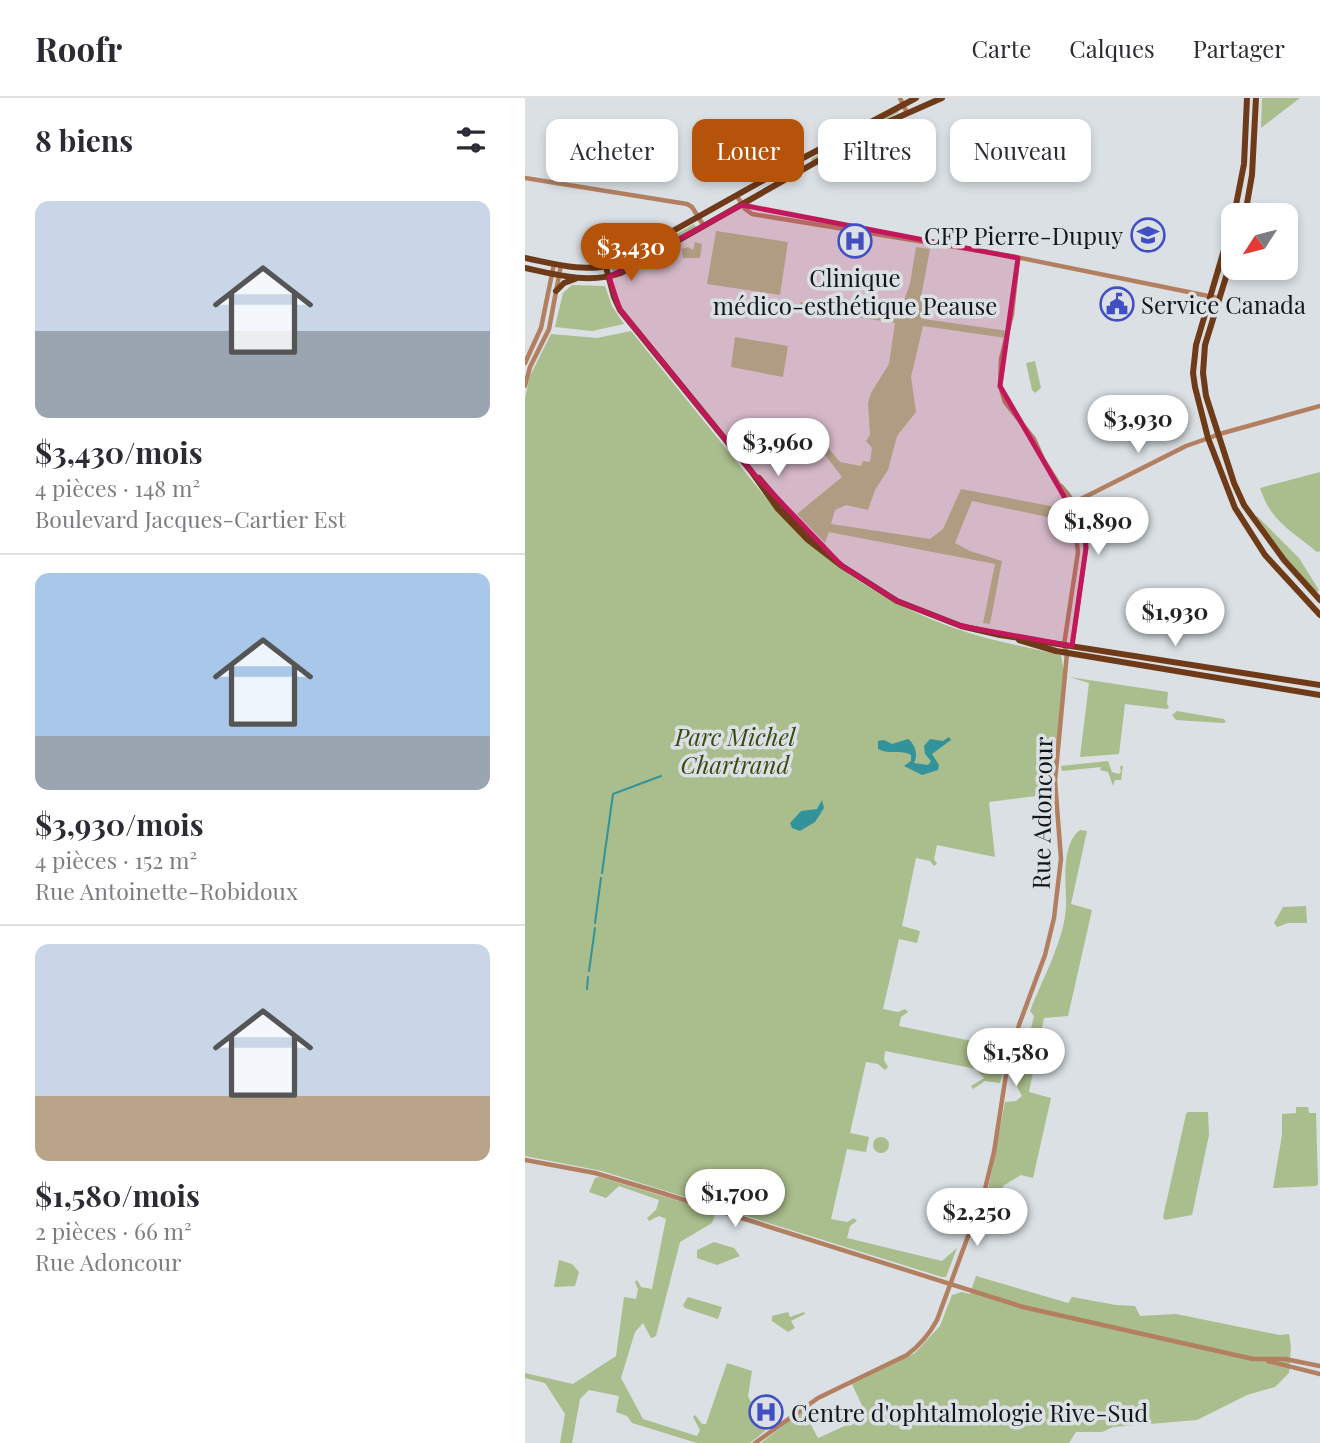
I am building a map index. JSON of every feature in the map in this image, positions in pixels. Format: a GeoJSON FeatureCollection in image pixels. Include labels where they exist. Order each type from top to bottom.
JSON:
{"type":"FeatureCollection","features":[{"type":"Feature","properties":{"kind":"main road"},"geometry":{"type":"LineString","coordinates":[[525,258],[590,269],[625,260],[904,100],[915,98]]}},
{"type":"Feature","properties":{"kind":"main road"},"geometry":{"type":"LineString","coordinates":[[525,268],[580,278],[608,277],[641,262],[909,112],[942,98]]}},
{"type":"Feature","properties":{"kind":"main road"},"geometry":{"type":"LineString","coordinates":[[1236,203],[1244,164],[1247,98]]}},
{"type":"Feature","properties":{"kind":"main road"},"geometry":{"type":"LineString","coordinates":[[1247,203],[1252,175],[1257,98]]}},
{"type":"Feature","properties":{"kind":"main road"},"geometry":{"type":"LineString","coordinates":[[1221,259],[1196,345],[1193,373],[1208,438],[1226,489],[1242,522],[1265,555],[1320,615]]}},
{"type":"Feature","properties":{"kind":"main road"},"geometry":{"type":"LineString","coordinates":[[605,267],[620,310],[807,539],[897,601],[961,626],[1010,637],[1320,685]]}},
{"type":"Feature","properties":{"kind":"main road"},"geometry":{"type":"LineString","coordinates":[[556,291],[564,282],[580,278]]}},
{"type":"Feature","properties":{"kind":"main road"},"geometry":{"type":"LineString","coordinates":[[1224,280],[1205,345],[1203,373],[1206,396],[1234,483],[1244,505],[1284,560],[1320,600]]}},
{"type":"Feature","properties":{"kind":"main road"},"geometry":{"type":"LineString","coordinates":[[1010,637],[1041,648],[1067,653],[1320,695]]}},
{"type":"Feature","properties":{"kind":"street"},"geometry":{"type":"LineString","coordinates":[[904,100],[909,112]]}},
{"type":"Feature","properties":{"kind":"street"},"geometry":{"type":"LineString","coordinates":[[525,178],[687,204],[692,207],[704,226]]}},
{"type":"Feature","properties":{"kind":"street"},"geometry":{"type":"LineString","coordinates":[[737,196],[752,214],[1018,258],[1218,298]]}},
{"type":"Feature","properties":{"kind":"street","name":"Rue Adoncour"},"geometry":{"type":"LineString","coordinates":[[755,1443],[806,1405],[907,1355],[919,1345],[937,1320],[985,1193],[1007,1068],[1016,1034],[1045,955],[1054,918],[1061,864],[1056,773],[1067,653],[1064,645],[1078,552],[1069,505],[1034,439],[1005,402],[1000,386],[1018,258]]}},
{"type":"Feature","properties":{"kind":"street"},"geometry":{"type":"LineString","coordinates":[[525,363],[541,328],[558,265]]}},
{"type":"Feature","properties":{"kind":"street"},"geometry":{"type":"LineString","coordinates":[[525,386],[530,367],[549,329],[556,291],[556,274]]}},
{"type":"Feature","properties":{"kind":"street"},"geometry":{"type":"LineString","coordinates":[[1069,505],[1152,462],[1208,438],[1320,406]]}},
{"type":"Feature","properties":{"kind":"street","name":"Rue Adoncour"},"geometry":{"type":"LineString","coordinates":[[1058,483],[1075,502],[1087,533],[1072,646],[1067,653]]}},
{"type":"Feature","properties":{"kind":"street"},"geometry":{"type":"LineString","coordinates":[[525,1160],[595,1173],[634,1184],[1023,1307],[1320,1374]]}},
{"type":"Feature","properties":{"kind":"street"},"geometry":{"type":"LineString","coordinates":[[1263,1360],[1289,1360],[1320,1366]]}},
{"type":"Feature","properties":{"kind":"highlighted area"},"geometry":{"type":"Polygon","coordinates":[[[742,205],[1018,258],[1000,386],[1069,505],[1075,502],[1083,518],[1086,548],[1072,646],[961,626],[897,601],[842,566],[751,471],[620,310],[609,277],[742,205]]]}},
{"type":"Feature","properties":{"kind":"green space"},"geometry":{"type":"Polygon","coordinates":[[[1262,98],[1300,98],[1261,128],[1262,98]]]}},
{"type":"Feature","properties":{"kind":"green space"},"geometry":{"type":"Polygon","coordinates":[[[897,109],[899,112],[887,119],[880,119],[897,109]]]}},
{"type":"Feature","properties":{"kind":"green space"},"geometry":{"type":"Polygon","coordinates":[[[694,224],[696,227],[630,266],[613,273],[612,269],[694,224]]]}},
{"type":"Feature","properties":{"kind":"green space"},"geometry":{"type":"Polygon","coordinates":[[[716,231],[788,242],[780,295],[707,284],[716,231]]]}},
{"type":"Feature","properties":{"kind":"green space"},"geometry":{"type":"Polygon","coordinates":[[[695,242],[702,244],[700,258],[683,258],[682,249],[688,247],[693,250],[695,242]]]}},
{"type":"Feature","properties":{"kind":"green space"},"geometry":{"type":"Polygon","coordinates":[[[916,247],[930,249],[921,297],[924,319],[1008,331],[1006,338],[923,326],[911,377],[916,412],[897,436],[888,470],[875,490],[868,510],[846,505],[835,510],[831,524],[930,539],[943,529],[961,489],[1061,508],[1066,521],[972,501],[955,543],[970,551],[1002,561],[990,624],[983,623],[995,564],[829,532],[825,543],[797,514],[842,477],[806,430],[810,426],[840,462],[861,466],[863,461],[870,462],[872,448],[866,441],[870,435],[868,403],[889,364],[895,323],[802,308],[800,302],[898,317],[910,284],[916,247]]]}},
{"type":"Feature","properties":{"kind":"green space"},"geometry":{"type":"Polygon","coordinates":[[[572,285],[605,286],[612,306],[624,324],[592,331],[555,327],[563,293],[572,285]]]}},
{"type":"Feature","properties":{"kind":"green space","name":"Parc Michel Chartrand"},"geometry":{"type":"Polygon","coordinates":[[[631,331],[779,514],[839,567],[884,596],[932,620],[983,637],[1061,655],[1064,672],[1052,794],[989,802],[995,857],[937,845],[934,859],[937,864],[934,866],[930,861],[916,858],[902,926],[920,931],[917,943],[899,939],[883,1009],[898,1012],[905,1009],[908,1012],[901,1017],[899,1026],[991,1045],[998,1035],[1012,1036],[1000,1083],[985,1081],[973,1089],[971,1086],[984,1078],[976,1069],[885,1051],[884,1060],[888,1067],[885,1070],[878,1064],[866,1062],[850,1133],[869,1137],[866,1152],[847,1149],[831,1219],[847,1222],[854,1218],[857,1221],[850,1226],[847,1238],[942,1261],[957,1248],[946,1277],[602,1171],[525,1156],[525,398],[530,376],[551,334],[597,338],[631,331]]]}},
{"type":"Feature","properties":{"kind":"green space"},"geometry":{"type":"Polygon","coordinates":[[[735,337],[788,346],[783,377],[731,367],[735,337]]]}},
{"type":"Feature","properties":{"kind":"green space"},"geometry":{"type":"Polygon","coordinates":[[[1035,361],[1041,388],[1035,393],[1026,363],[1035,361]]]}},
{"type":"Feature","properties":{"kind":"green space"},"geometry":{"type":"Polygon","coordinates":[[[1320,472],[1320,551],[1317,552],[1276,517],[1260,488],[1320,472]]]}},
{"type":"Feature","properties":{"kind":"green space"},"geometry":{"type":"Polygon","coordinates":[[[1257,516],[1299,558],[1319,590],[1316,593],[1288,563],[1254,518],[1257,516]]]}},
{"type":"Feature","properties":{"kind":"green space"},"geometry":{"type":"Polygon","coordinates":[[[1069,677],[1168,692],[1169,707],[1167,709],[1125,704],[1119,754],[1080,757],[1089,683],[1069,677]]]}},
{"type":"Feature","properties":{"kind":"green space"},"geometry":{"type":"Polygon","coordinates":[[[1177,711],[1224,719],[1226,722],[1176,720],[1172,715],[1177,711]]]}},
{"type":"Feature","properties":{"kind":"green space"},"geometry":{"type":"Polygon","coordinates":[[[1108,761],[1112,772],[1119,774],[1120,766],[1123,766],[1121,780],[1115,780],[1113,786],[1108,772],[1100,770],[1101,767],[1062,771],[1061,766],[1108,761]]]}},
{"type":"Feature","properties":{"kind":"green space"},"geometry":{"type":"Polygon","coordinates":[[[1080,830],[1087,831],[1071,904],[1092,910],[1068,1016],[1044,1018],[1029,1092],[1051,1098],[1033,1178],[1021,1175],[1003,1186],[1003,1219],[986,1213],[994,1198],[987,1195],[1005,1102],[1016,1101],[1022,1096],[1017,1087],[1034,1016],[1030,1011],[1062,929],[1066,902],[1067,854],[1074,836],[1080,830]]]}},
{"type":"Feature","properties":{"kind":"green space"},"geometry":{"type":"Polygon","coordinates":[[[1306,906],[1307,923],[1288,923],[1277,927],[1274,923],[1283,907],[1306,906]]]}},
{"type":"Feature","properties":{"kind":"green space"},"geometry":{"type":"Polygon","coordinates":[[[1296,1107],[1308,1107],[1309,1113],[1316,1113],[1318,1184],[1273,1188],[1282,1135],[1282,1114],[1296,1113],[1296,1107]]]}},
{"type":"Feature","properties":{"kind":"green space"},"geometry":{"type":"Polygon","coordinates":[[[1188,1112],[1208,1112],[1209,1135],[1192,1215],[1165,1220],[1163,1217],[1188,1112]]]}},
{"type":"Feature","properties":{"kind":"green space"},"geometry":{"type":"Polygon","coordinates":[[[878,1137],[884,1137],[889,1145],[887,1151],[878,1153],[873,1148],[873,1142],[878,1137]]]}},
{"type":"Feature","properties":{"kind":"green space"},"geometry":{"type":"Polygon","coordinates":[[[595,1178],[716,1212],[712,1223],[680,1242],[656,1336],[651,1338],[643,1323],[635,1332],[621,1378],[643,1419],[697,1436],[700,1430],[693,1417],[695,1415],[702,1424],[706,1424],[727,1363],[752,1371],[748,1396],[765,1431],[750,1443],[697,1443],[632,1423],[627,1416],[616,1412],[619,1396],[589,1390],[580,1399],[572,1443],[560,1443],[565,1414],[545,1383],[525,1378],[525,1373],[573,1384],[616,1356],[624,1297],[636,1299],[637,1280],[641,1287],[652,1289],[666,1219],[659,1216],[649,1221],[647,1218],[656,1210],[659,1200],[619,1186],[606,1198],[589,1192],[595,1178]]]}},
{"type":"Feature","properties":{"kind":"green space"},"geometry":{"type":"Polygon","coordinates":[[[714,1242],[734,1248],[740,1256],[717,1265],[697,1258],[697,1250],[714,1242]]]}},
{"type":"Feature","properties":{"kind":"green space"},"geometry":{"type":"Polygon","coordinates":[[[559,1260],[572,1264],[579,1272],[575,1286],[554,1287],[559,1260]]]}},
{"type":"Feature","properties":{"kind":"green space"},"geometry":{"type":"Polygon","coordinates":[[[976,1276],[1068,1303],[1072,1297],[1135,1306],[1140,1316],[1176,1314],[1280,1335],[1289,1334],[1289,1373],[1275,1387],[1247,1395],[1197,1420],[1113,1427],[1102,1432],[1076,1432],[1069,1443],[761,1443],[803,1410],[818,1438],[867,1416],[852,1384],[915,1353],[940,1326],[952,1295],[962,1292],[970,1294],[976,1276]]]}},
{"type":"Feature","properties":{"kind":"green space"},"geometry":{"type":"Polygon","coordinates":[[[688,1297],[722,1307],[718,1319],[685,1308],[683,1305],[688,1297]]]}},
{"type":"Feature","properties":{"kind":"green space"},"geometry":{"type":"Polygon","coordinates":[[[788,1312],[790,1317],[804,1312],[805,1314],[791,1321],[795,1328],[788,1332],[772,1321],[772,1316],[788,1312]]]}},
{"type":"Feature","properties":{"kind":"water"},"geometry":{"type":"Polygon","coordinates":[[[949,737],[951,740],[932,754],[939,765],[938,770],[922,775],[904,766],[911,761],[911,755],[878,749],[878,741],[884,740],[892,744],[908,739],[915,750],[914,763],[928,765],[931,761],[925,754],[924,746],[930,739],[943,741],[949,737]]]}},
{"type":"Feature","properties":{"kind":"water"},"geometry":{"type":"Polygon","coordinates":[[[822,800],[824,808],[815,822],[800,831],[792,828],[790,823],[801,811],[817,809],[822,800]]]}},
{"type":"Feature","properties":{"kind":"waterway"},"geometry":{"type":"LineString","coordinates":[[602,873],[613,794],[661,776]]}},
{"type":"Feature","properties":{"kind":"waterway"},"geometry":{"type":"LineString","coordinates":[[595,923],[601,878]]}},
{"type":"Feature","properties":{"kind":"waterway"},"geometry":{"type":"LineString","coordinates":[[589,971],[595,928]]}},
{"type":"Feature","properties":{"kind":"waterway"},"geometry":{"type":"LineString","coordinates":[[587,989],[588,977]]}},
{"type":"Feature","properties":{"kind":"place","name":"CFP Pierre-Dupuy"},"geometry":{"type":"Point","coordinates":[1148,235]}},
{"type":"Feature","properties":{"kind":"place","name":"Clinique médico-esthétique Peause"},"geometry":{"type":"Point","coordinates":[855,241]}},
{"type":"Feature","properties":{"kind":"place","name":"Service Canada"},"geometry":{"type":"Point","coordinates":[1117,304]}},
{"type":"Feature","properties":{"kind":"place","name":"Centre d'ophtalmologie Rive-Sud"},"geometry":{"type":"Point","coordinates":[766,1412]}}]}
